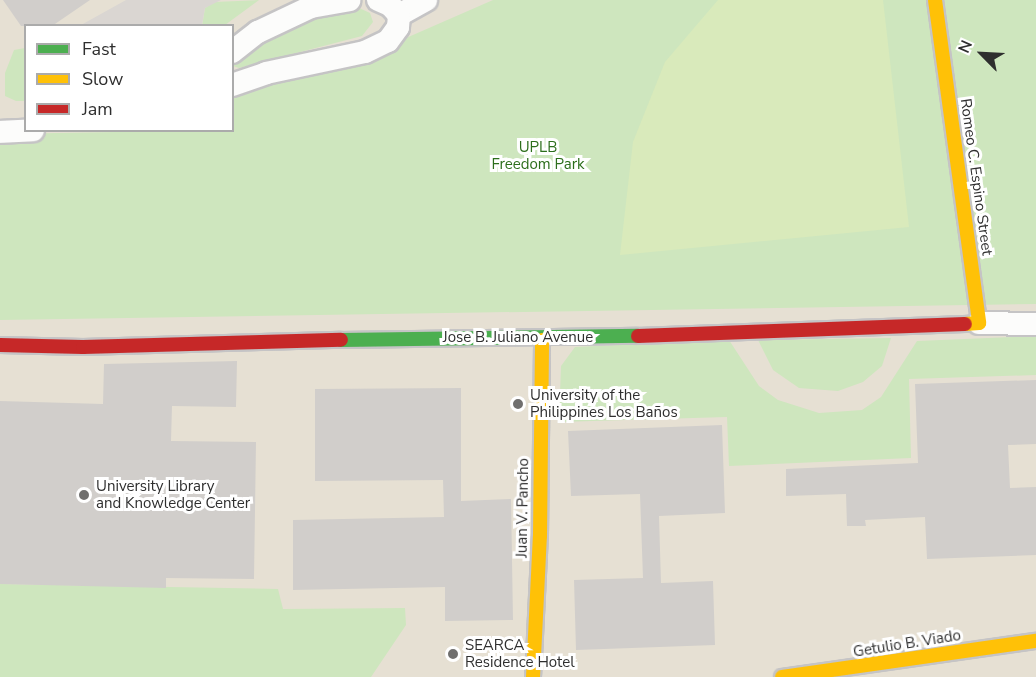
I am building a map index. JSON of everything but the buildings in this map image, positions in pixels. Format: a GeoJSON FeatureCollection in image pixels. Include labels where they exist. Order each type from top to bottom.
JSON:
{"type":"FeatureCollection","features":[{"type":"Feature","properties":{"kind":"street"},"geometry":{"type":"LineString","coordinates":[[234,50],[258,32],[311,7],[349,0]]}},
{"type":"Feature","properties":{"kind":"street"},"geometry":{"type":"LineString","coordinates":[[378,0],[399,15]]}},
{"type":"Feature","properties":{"kind":"street"},"geometry":{"type":"LineString","coordinates":[[399,15],[426,0]]}},
{"type":"Feature","properties":{"kind":"street","name":"Romeo C. Espino Street"},"geometry":{"type":"LineString","coordinates":[[935,0],[979,323]]}},
{"type":"Feature","properties":{"kind":"street"},"geometry":{"type":"LineString","coordinates":[[234,84],[266,73],[365,52],[388,41],[398,27],[399,15]]}},
{"type":"Feature","properties":{"kind":"street"},"geometry":{"type":"LineString","coordinates":[[0,132],[24,131]]}},
{"type":"Feature","properties":{"kind":"street","name":"Jose B. Juliano Avenue"},"geometry":{"type":"LineString","coordinates":[[0,345],[83,347],[482,336],[542,340],[979,323],[1036,324]]}},
{"type":"Feature","properties":{"kind":"street","name":"Juan V. Pancho"},"geometry":{"type":"LineString","coordinates":[[533,677],[540,536],[542,340]]}},
{"type":"Feature","properties":{"kind":"street","name":"Getulio B. Viado"},"geometry":{"type":"LineString","coordinates":[[782,677],[1036,641]]}},
{"type":"Feature","properties":{"kind":"shaded area","name":"University of the Philippines Los Baños"},"geometry":{"type":"Polygon","coordinates":[[[0,0],[1036,0],[1036,677],[0,677],[0,0]]]}},
{"type":"Feature","properties":{"kind":"shaded area"},"geometry":{"type":"Polygon","coordinates":[[[126,0],[221,0],[205,8],[202,24],[83,24],[126,0]]]}},
{"type":"Feature","properties":{"kind":"green space"},"geometry":{"type":"Polygon","coordinates":[[[259,0],[226,24],[202,24],[205,8],[214,2],[259,0]]]}},
{"type":"Feature","properties":{"kind":"green space","name":"UPLB Freedom Park"},"geometry":{"type":"Polygon","coordinates":[[[493,0],[1036,0],[1036,304],[0,320],[0,134],[234,132],[234,85],[374,52],[493,0]]]}},
{"type":"Feature","properties":{"kind":"green space"},"geometry":{"type":"Polygon","coordinates":[[[718,0],[883,0],[909,227],[620,255],[633,142],[665,62],[718,0]]]}},
{"type":"Feature","properties":{"kind":"green space"},"geometry":{"type":"Polygon","coordinates":[[[357,7],[370,13],[373,22],[362,36],[239,68],[234,66],[234,59],[259,41],[314,18],[357,7]]]}},
{"type":"Feature","properties":{"kind":"green space"},"geometry":{"type":"Polygon","coordinates":[[[24,48],[24,101],[16,101],[5,96],[5,73],[14,50],[24,48]]]}},
{"type":"Feature","properties":{"kind":"green space"},"geometry":{"type":"Polygon","coordinates":[[[1036,336],[1036,375],[909,379],[911,458],[729,466],[727,417],[559,422],[561,366],[575,347],[729,340],[759,386],[778,400],[819,413],[862,410],[881,397],[917,341],[1036,336]]]}},
{"type":"Feature","properties":{"kind":"green space"},"geometry":{"type":"Polygon","coordinates":[[[891,338],[882,366],[863,382],[838,391],[799,388],[773,370],[758,340],[891,338]]]}},
{"type":"Feature","properties":{"kind":"green space"},"geometry":{"type":"Polygon","coordinates":[[[0,584],[278,589],[283,609],[405,608],[406,625],[371,677],[0,677],[0,584]]]}},
{"type":"Feature","properties":{"kind":"traffic: fast"},"geometry":{"type":"LineString","coordinates":[[341,340],[638,336]]}},
{"type":"Feature","properties":{"kind":"traffic: slow"},"geometry":{"type":"LineString","coordinates":[[935,0],[979,323],[965,324]]}},
{"type":"Feature","properties":{"kind":"traffic: slow"},"geometry":{"type":"LineString","coordinates":[[533,677],[540,536],[542,340]]}},
{"type":"Feature","properties":{"kind":"traffic: slow"},"geometry":{"type":"LineString","coordinates":[[782,677],[1036,641]]}},
{"type":"Feature","properties":{"kind":"traffic: jam"},"geometry":{"type":"LineString","coordinates":[[638,336],[965,324]]}},
{"type":"Feature","properties":{"kind":"traffic: jam"},"geometry":{"type":"LineString","coordinates":[[0,345],[83,347],[341,340]]}},
{"type":"Feature","properties":{"kind":"place","name":"University of the Philippines Los Baños"},"geometry":{"type":"Point","coordinates":[518,404]}},
{"type":"Feature","properties":{"kind":"place","name":"University Library and Knowledge Center"},"geometry":{"type":"Point","coordinates":[84,495]}},
{"type":"Feature","properties":{"kind":"place","name":"SEARCA Residence Hotel"},"geometry":{"type":"Point","coordinates":[453,654]}}]}
